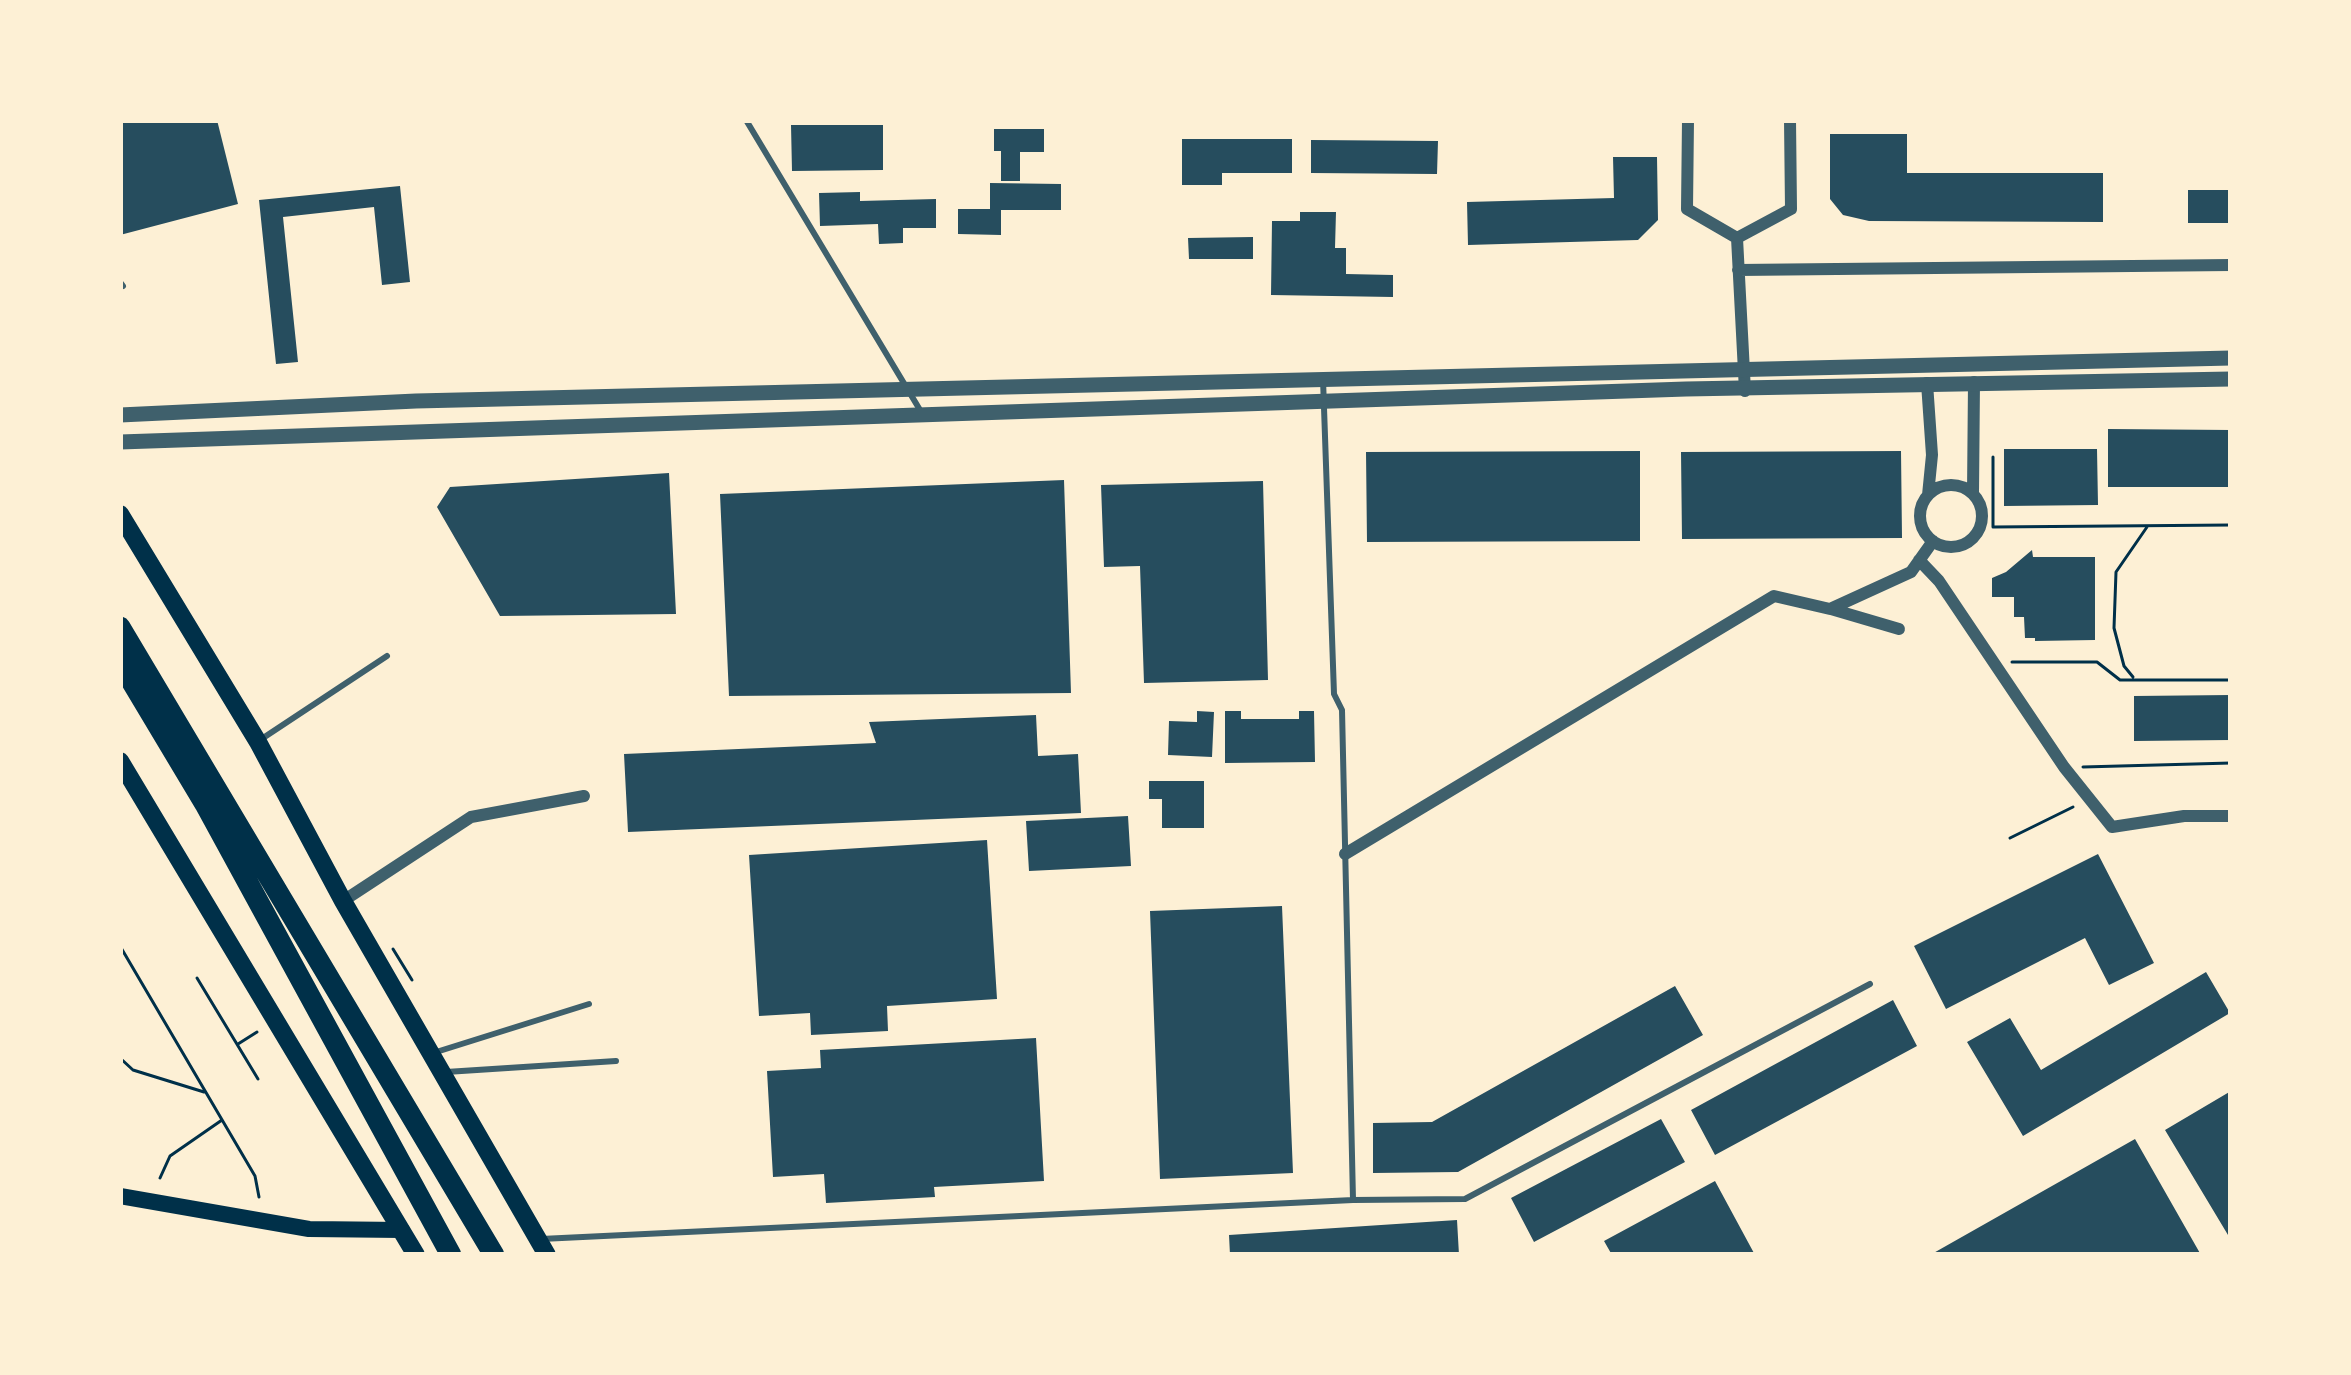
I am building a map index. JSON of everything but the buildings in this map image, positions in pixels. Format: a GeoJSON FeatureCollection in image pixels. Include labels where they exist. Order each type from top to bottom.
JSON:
{"type":"FeatureCollection","features":[{"type":"Feature","properties":{"kind":"highway"},"geometry":{"type":"LineString","coordinates":[[120,627],[494,1255]]}},
{"type":"Feature","properties":{"kind":"highway"},"geometry":{"type":"LineString","coordinates":[[120,662],[205,804],[451,1255]]}},
{"type":"Feature","properties":{"kind":"main road"},"geometry":{"type":"LineString","coordinates":[[120,514],[257,742],[542,1247]]}},
{"type":"Feature","properties":{"kind":"main road"},"geometry":{"type":"LineString","coordinates":[[120,761],[416,1255]]}},
{"type":"Feature","properties":{"kind":"main road"},"geometry":{"type":"LineString","coordinates":[[120,1196],[309,1229],[402,1230]]}},
{"type":"Feature","properties":{"kind":"street"},"geometry":{"type":"LineString","coordinates":[[1688,120],[1688,209],[1737,238]]}},
{"type":"Feature","properties":{"kind":"street"},"geometry":{"type":"LineString","coordinates":[[1737,238],[1791,209],[1790,120]]}},
{"type":"Feature","properties":{"kind":"street"},"geometry":{"type":"LineString","coordinates":[[1737,238],[1744,391]]}},
{"type":"Feature","properties":{"kind":"street"},"geometry":{"type":"LineString","coordinates":[[1738,270],[2231,265]]}},
{"type":"Feature","properties":{"kind":"street"},"geometry":{"type":"LineString","coordinates":[[120,415],[416,401],[2231,358]]}},
{"type":"Feature","properties":{"kind":"street"},"geometry":{"type":"LineString","coordinates":[[120,442],[1685,389],[2231,380]]}},
{"type":"Feature","properties":{"kind":"street"},"geometry":{"type":"LineString","coordinates":[[1928,383],[1933,455],[1920,515],[1926,534],[1952,547],[1978,532],[1982,512],[1972,493],[1974,382]]}},
{"type":"Feature","properties":{"kind":"street"},"geometry":{"type":"LineString","coordinates":[[1928,494],[1954,484],[1972,493]]}},
{"type":"Feature","properties":{"kind":"street"},"geometry":{"type":"LineString","coordinates":[[1830,609],[1911,572],[1933,541]]}},
{"type":"Feature","properties":{"kind":"street"},"geometry":{"type":"LineString","coordinates":[[1919,560],[1939,581],[2064,767],[2112,826],[2184,816],[2231,816]]}},
{"type":"Feature","properties":{"kind":"street"},"geometry":{"type":"LineString","coordinates":[[1345,854],[1774,596],[1900,629]]}},
{"type":"Feature","properties":{"kind":"street"},"geometry":{"type":"LineString","coordinates":[[343,901],[471,817],[584,796]]}},
{"type":"Feature","properties":{"kind":"lane"},"geometry":{"type":"LineString","coordinates":[[746,120],[921,412]]}},
{"type":"Feature","properties":{"kind":"lane"},"geometry":{"type":"LineString","coordinates":[[1323,380],[1334,694],[1342,710],[1353,1200]]}},
{"type":"Feature","properties":{"kind":"lane"},"geometry":{"type":"LineString","coordinates":[[257,742],[387,656]]}},
{"type":"Feature","properties":{"kind":"lane"},"geometry":{"type":"LineString","coordinates":[[542,1247],[1353,1200],[1465,1199],[1870,984]]}},
{"type":"Feature","properties":{"kind":"lane"},"geometry":{"type":"LineString","coordinates":[[434,1053],[589,1004]]}},
{"type":"Feature","properties":{"kind":"lane"},"geometry":{"type":"LineString","coordinates":[[443,1072],[616,1061]]}},
{"type":"Feature","properties":{"kind":"path"},"geometry":{"type":"LineString","coordinates":[[1993,457],[1993,527],[2231,525]]}},
{"type":"Feature","properties":{"kind":"path"},"geometry":{"type":"LineString","coordinates":[[2135,680],[2124,667],[2114,628],[2116,572],[2148,526]]}},
{"type":"Feature","properties":{"kind":"path"},"geometry":{"type":"LineString","coordinates":[[1993,662],[2097,662],[2120,680],[2231,680]]}},
{"type":"Feature","properties":{"kind":"path"},"geometry":{"type":"LineString","coordinates":[[2064,767],[2231,764]]}},
{"type":"Feature","properties":{"kind":"path"},"geometry":{"type":"LineString","coordinates":[[2010,838],[2090,799]]}},
{"type":"Feature","properties":{"kind":"path"},"geometry":{"type":"LineString","coordinates":[[120,946],[255,1176],[259,1197]]}},
{"type":"Feature","properties":{"kind":"path"},"geometry":{"type":"LineString","coordinates":[[394,949],[412,980]]}},
{"type":"Feature","properties":{"kind":"path"},"geometry":{"type":"LineString","coordinates":[[196,978],[258,1079]]}},
{"type":"Feature","properties":{"kind":"path"},"geometry":{"type":"LineString","coordinates":[[120,1058],[133,1070],[206,1093]]}},
{"type":"Feature","properties":{"kind":"path"},"geometry":{"type":"LineString","coordinates":[[160,1178],[170,1156],[222,1120]]}}]}
